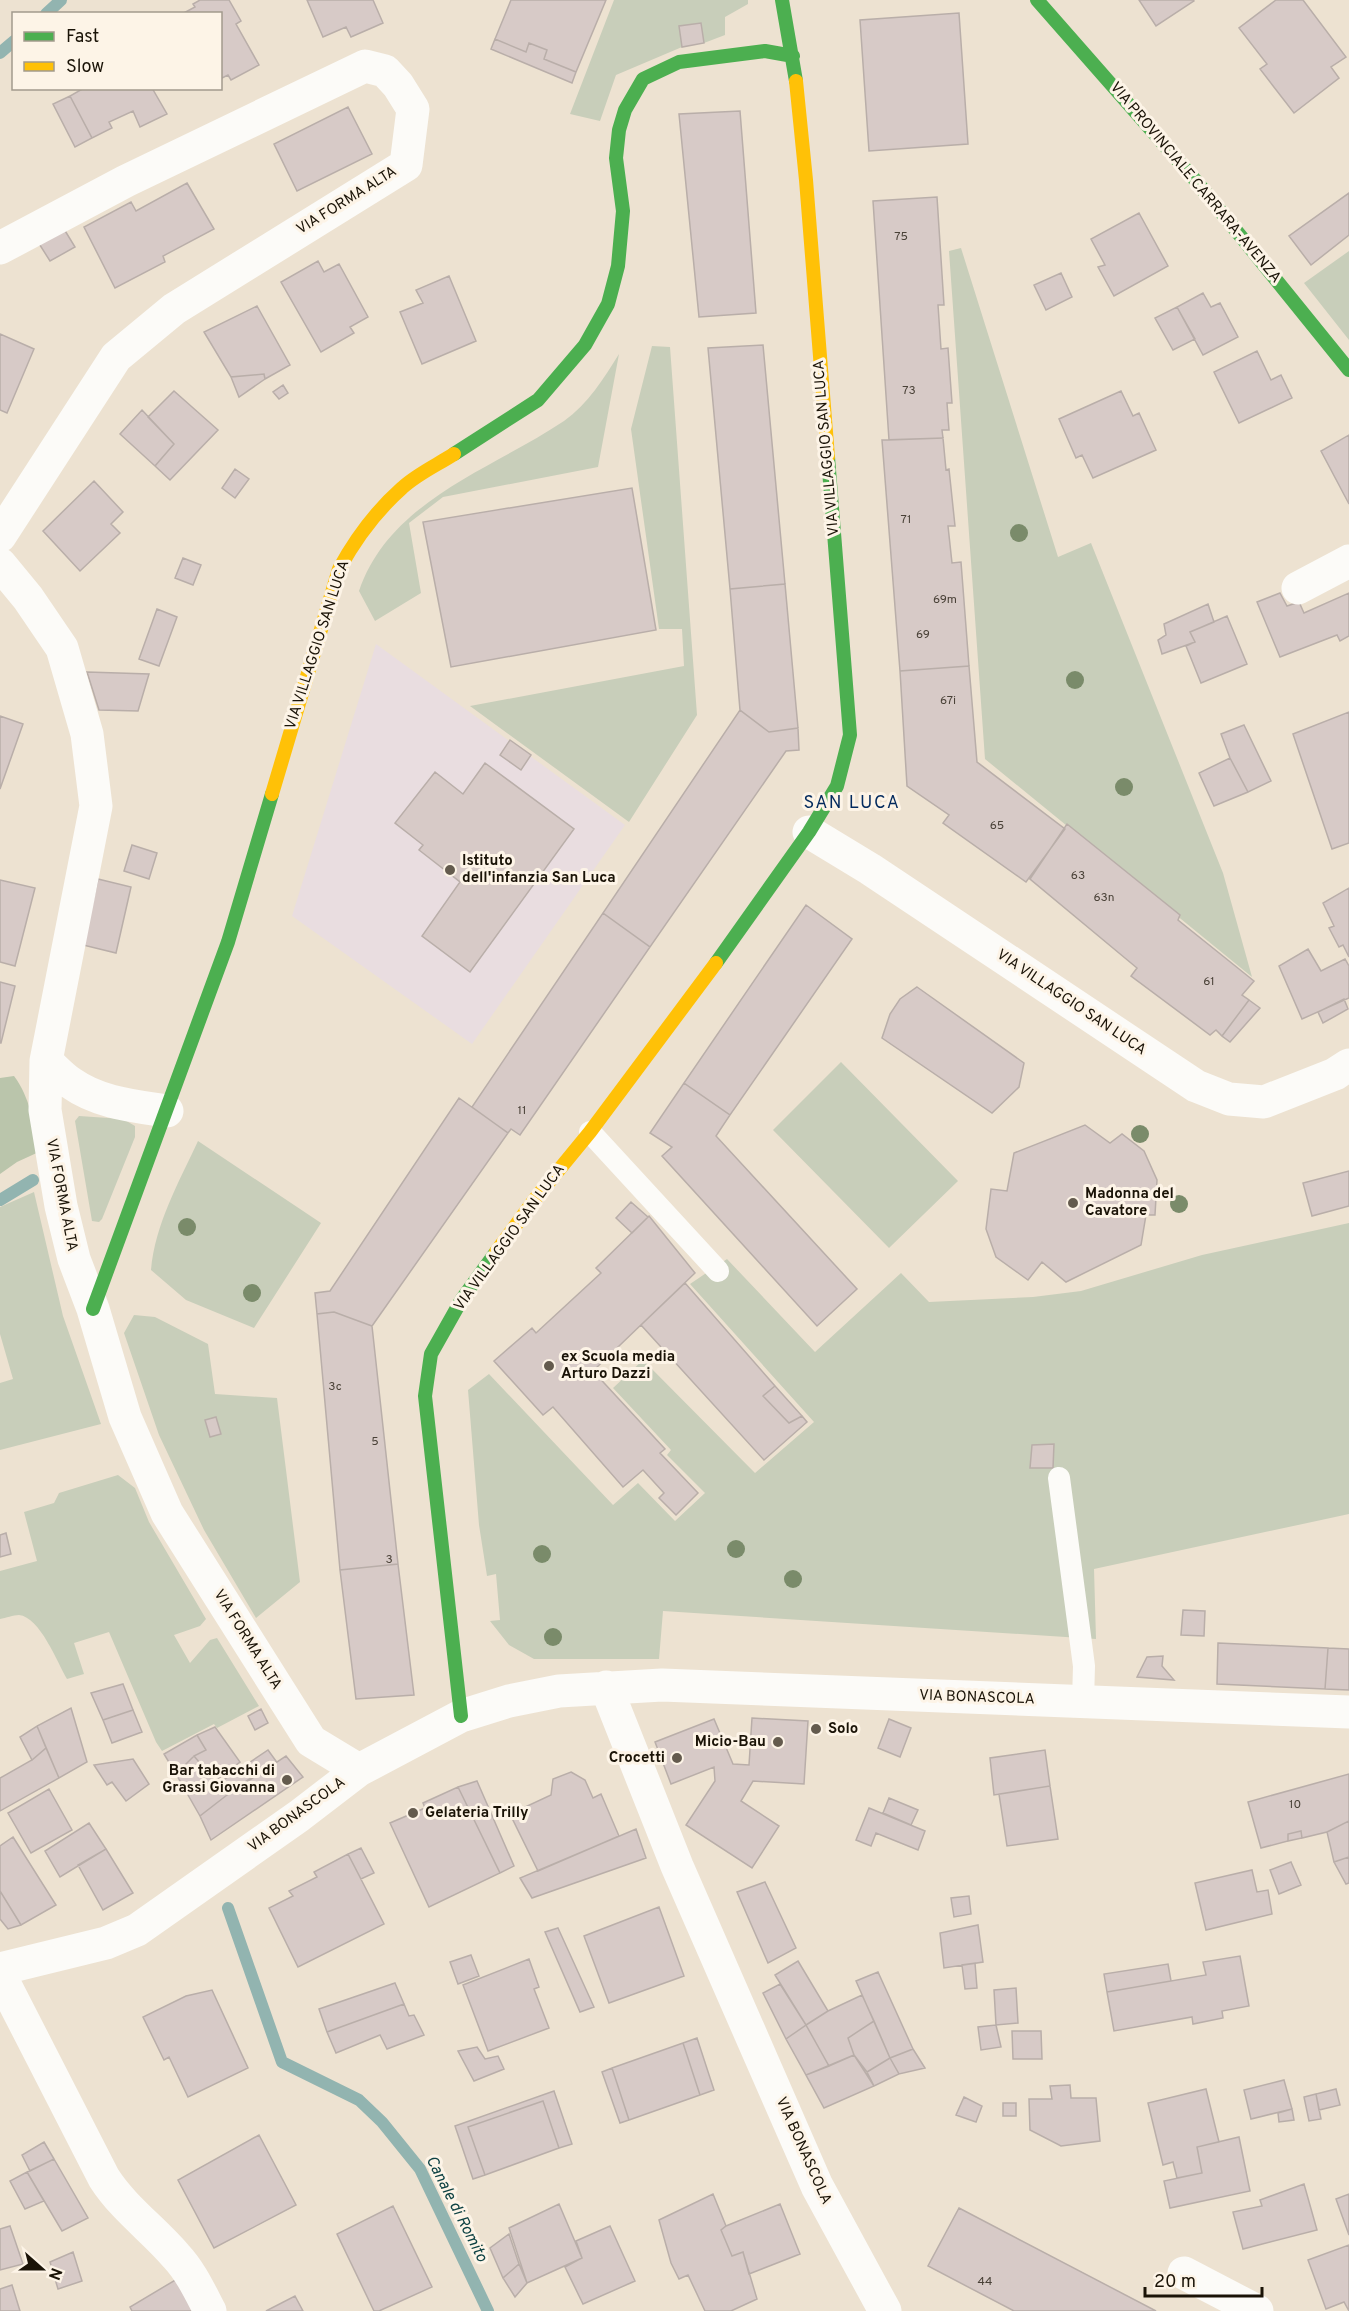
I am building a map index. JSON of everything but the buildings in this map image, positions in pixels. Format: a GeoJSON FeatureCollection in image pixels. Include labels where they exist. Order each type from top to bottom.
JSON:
{"type":"FeatureCollection","features":[{"type":"Feature","properties":{"kind":"street","name":"VIA VILLAGGIO SAN LUCA"},"geometry":{"type":"LineString","coordinates":[[461,1716],[425,1396],[432,1354],[462,1299],[535,1199],[590,1132],[755,910],[809,832],[837,786],[850,735],[806,180],[793,56],[782,0]]}},
{"type":"Feature","properties":{"kind":"street","name":"VIA PROVINCIALE CARRARA-AVENZA"},"geometry":{"type":"LineString","coordinates":[[1037,0],[1197,181],[1349,370]]}},
{"type":"Feature","properties":{"kind":"street","name":"VIA VILLAGGIO SAN LUCA"},"geometry":{"type":"LineString","coordinates":[[93,1309],[228,942],[339,569],[353,543],[376,513],[405,486],[538,400],[585,345],[608,304],[618,266],[623,211],[616,158],[619,130],[625,110],[643,79],[679,62],[765,51],[793,56]]}},
{"type":"Feature","properties":{"kind":"street","name":"VIA FORMA ALTA"},"geometry":{"type":"LineString","coordinates":[[0,248],[126,181],[365,66],[385,71],[398,85],[412,109],[406,165],[174,309],[117,357],[0,536]]}},
{"type":"Feature","properties":{"kind":"street"},"geometry":{"type":"LineString","coordinates":[[1298,588],[1349,561]]}},
{"type":"Feature","properties":{"kind":"street","name":"VIA FORMA ALTA"},"geometry":{"type":"LineString","coordinates":[[0,564],[28,598],[62,648],[87,734],[96,806],[46,1061],[45,1110],[61,1206],[74,1259],[93,1309],[125,1417],[167,1513],[311,1741],[359,1770]]}},
{"type":"Feature","properties":{"kind":"street","name":"VIA VILLAGGIO SAN LUCA"},"geometry":{"type":"LineString","coordinates":[[809,832],[870,869],[1196,1086],[1229,1100],[1264,1102],[1335,1074],[1349,1065]]}},
{"type":"Feature","properties":{"kind":"street"},"geometry":{"type":"LineString","coordinates":[[46,1061],[72,1084],[94,1095],[123,1105],[166,1111]]}},
{"type":"Feature","properties":{"kind":"street","name":"VIA BONASCOLA"},"geometry":{"type":"LineString","coordinates":[[0,1969],[106,1943],[137,1930],[299,1816],[359,1770],[461,1716],[509,1701],[560,1691],[662,1685],[1349,1712]]}},
{"type":"Feature","properties":{"kind":"street","name":"VIA BONASCOLA"},"geometry":{"type":"LineString","coordinates":[[606,1687],[677,1866],[817,2186],[885,2311]]}},
{"type":"Feature","properties":{"kind":"street"},"geometry":{"type":"LineString","coordinates":[[0,1975],[110,2187],[115,2195],[176,2256],[189,2273],[210,2311]]}},
{"type":"Feature","properties":{"kind":"street"},"geometry":{"type":"LineString","coordinates":[[1184,2273],[1257,2311]]}},
{"type":"Feature","properties":{"kind":"lane"},"geometry":{"type":"LineString","coordinates":[[590,1132],[718,1271]]}},
{"type":"Feature","properties":{"kind":"lane"},"geometry":{"type":"LineString","coordinates":[[1059,1478],[1084,1666],[1083,1701]]}},
{"type":"Feature","properties":{"kind":"shaded area","name":"Istituto dell'infanzia San Luca"},"geometry":{"type":"Polygon","coordinates":[[[376,644],[625,825],[472,1044],[292,916],[376,644]]]}},
{"type":"Feature","properties":{"kind":"green space"},"geometry":{"type":"Polygon","coordinates":[[[614,0],[748,0],[748,4],[725,17],[725,35],[704,43],[701,23],[679,26],[682,47],[616,75],[600,121],[570,114],[614,0]]]}},
{"type":"Feature","properties":{"kind":"green space"},"geometry":{"type":"Polygon","coordinates":[[[961,248],[1058,557],[1091,543],[1223,873],[1252,977],[985,759],[949,251],[961,248]]]}},
{"type":"Feature","properties":{"kind":"green space"},"geometry":{"type":"Polygon","coordinates":[[[1349,251],[1349,340],[1304,283],[1349,251]]]}},
{"type":"Feature","properties":{"kind":"green space"},"geometry":{"type":"Polygon","coordinates":[[[652,346],[670,347],[697,715],[629,822],[470,706],[684,666],[682,629],[659,629],[631,429],[652,346]]]}},
{"type":"Feature","properties":{"kind":"green space"},"geometry":{"type":"Polygon","coordinates":[[[619,354],[598,467],[443,497],[409,523],[421,593],[375,621],[359,591],[374,560],[394,533],[418,510],[446,490],[536,439],[573,414],[595,390],[619,354]]]}},
{"type":"Feature","properties":{"kind":"green space"},"geometry":{"type":"Polygon","coordinates":[[[841,1062],[958,1181],[889,1248],[773,1130],[841,1062]]]}},
{"type":"Feature","properties":{"kind":"green space"},"geometry":{"type":"Polygon","coordinates":[[[14,1076],[28,1102],[41,1151],[17,1162],[0,1174],[0,1078],[14,1076]]]}},
{"type":"Feature","properties":{"kind":"green space"},"geometry":{"type":"Polygon","coordinates":[[[79,1116],[123,1119],[135,1126],[135,1137],[99,1222],[92,1221],[75,1121],[79,1116]]]}},
{"type":"Feature","properties":{"kind":"green space"},"geometry":{"type":"Polygon","coordinates":[[[198,1141],[321,1223],[254,1328],[186,1300],[151,1270],[157,1236],[198,1141]]]}},
{"type":"Feature","properties":{"kind":"green space"},"geometry":{"type":"Polygon","coordinates":[[[34,1192],[63,1316],[101,1424],[0,1450],[0,1383],[13,1379],[0,1334],[0,1207],[34,1192]]]}},
{"type":"Feature","properties":{"kind":"green space"},"geometry":{"type":"Polygon","coordinates":[[[1349,1223],[1349,1514],[1094,1569],[1096,1639],[663,1611],[659,1659],[534,1659],[509,1645],[490,1621],[500,1620],[496,1574],[487,1576],[479,1525],[468,1390],[489,1374],[613,1505],[638,1483],[675,1521],[705,1493],[667,1455],[671,1450],[613,1388],[643,1360],[755,1473],[814,1422],[690,1284],[727,1259],[815,1352],[901,1273],[929,1302],[1033,1297],[1081,1291],[1202,1255],[1349,1223]]]}},
{"type":"Feature","properties":{"kind":"green space"},"geometry":{"type":"Polygon","coordinates":[[[134,1315],[155,1317],[208,1344],[215,1394],[277,1398],[300,1582],[256,1618],[204,1530],[159,1435],[124,1333],[134,1315]]]}},
{"type":"Feature","properties":{"kind":"green space"},"geometry":{"type":"Polygon","coordinates":[[[118,1475],[135,1488],[149,1522],[206,1619],[200,1626],[174,1635],[190,1663],[210,1640],[217,1638],[259,1706],[217,1728],[214,1724],[162,1751],[156,1742],[109,1632],[74,1643],[84,1674],[67,1679],[47,1641],[34,1623],[19,1615],[0,1619],[0,1571],[37,1561],[24,1512],[54,1503],[59,1493],[118,1475]]]}},
{"type":"Feature","properties":{"kind":"waterway"},"geometry":{"type":"LineString","coordinates":[[48,12],[61,0]]}},
{"type":"Feature","properties":{"kind":"waterway"},"geometry":{"type":"LineString","coordinates":[[0,53],[12,43]]}},
{"type":"Feature","properties":{"kind":"waterway"},"geometry":{"type":"LineString","coordinates":[[0,1200],[33,1180]]}},
{"type":"Feature","properties":{"kind":"waterway","name":"Canale di Romito"},"geometry":{"type":"LineString","coordinates":[[228,1908],[282,2062],[359,2100],[382,2122],[420,2169],[488,2311]]}},
{"type":"Feature","properties":{"kind":"traffic: fast"},"geometry":{"type":"LineString","coordinates":[[782,0],[796,81]]}},
{"type":"Feature","properties":{"kind":"traffic: fast"},"geometry":{"type":"LineString","coordinates":[[1037,0],[1196,181],[1349,370]]}},
{"type":"Feature","properties":{"kind":"traffic: fast"},"geometry":{"type":"LineString","coordinates":[[454,454],[538,400],[585,345],[608,304],[618,266],[623,211],[616,158],[619,130],[625,110],[643,79],[679,62],[765,51],[793,56]]}},
{"type":"Feature","properties":{"kind":"traffic: fast"},"geometry":{"type":"LineString","coordinates":[[716,963],[809,832],[837,786],[850,735],[828,457]]}},
{"type":"Feature","properties":{"kind":"traffic: fast"},"geometry":{"type":"LineString","coordinates":[[93,1309],[228,942],[272,794]]}},
{"type":"Feature","properties":{"kind":"traffic: fast"},"geometry":{"type":"LineString","coordinates":[[461,1716],[425,1396],[431,1354],[462,1299],[496,1252]]}},
{"type":"Feature","properties":{"kind":"traffic: slow"},"geometry":{"type":"LineString","coordinates":[[796,81],[828,457]]}},
{"type":"Feature","properties":{"kind":"traffic: slow"},"geometry":{"type":"LineString","coordinates":[[272,794],[339,569],[352,546],[384,506],[414,478],[454,454]]}},
{"type":"Feature","properties":{"kind":"traffic: slow"},"geometry":{"type":"LineString","coordinates":[[496,1252],[535,1199],[590,1132],[716,963]]}},
{"type":"Feature","properties":{"kind":"place","name":"Istituto dell'infanzia San Luca"},"geometry":{"type":"Point","coordinates":[450,870]}},
{"type":"Feature","properties":{"kind":"place","name":"Madonna del Cavatore"},"geometry":{"type":"Point","coordinates":[1073,1203]}},
{"type":"Feature","properties":{"kind":"place","name":"ex Scuola media Arturo Dazzi"},"geometry":{"type":"Point","coordinates":[549,1366]}},
{"type":"Feature","properties":{"kind":"place","name":"Solo"},"geometry":{"type":"Point","coordinates":[816,1729]}},
{"type":"Feature","properties":{"kind":"place","name":"Micio-Bau"},"geometry":{"type":"Point","coordinates":[778,1742]}},
{"type":"Feature","properties":{"kind":"place","name":"Crocetti"},"geometry":{"type":"Point","coordinates":[677,1758]}},
{"type":"Feature","properties":{"kind":"place","name":"Bar tabacchi di Grassi Giovanna"},"geometry":{"type":"Point","coordinates":[287,1780]}},
{"type":"Feature","properties":{"kind":"place","name":"Gelateria Trilly"},"geometry":{"type":"Point","coordinates":[413,1813]}},
{"type":"Feature","properties":{"kind":"district","name":"SAN LUCA"},"geometry":{"type":"Point","coordinates":[852,803]}}]}
